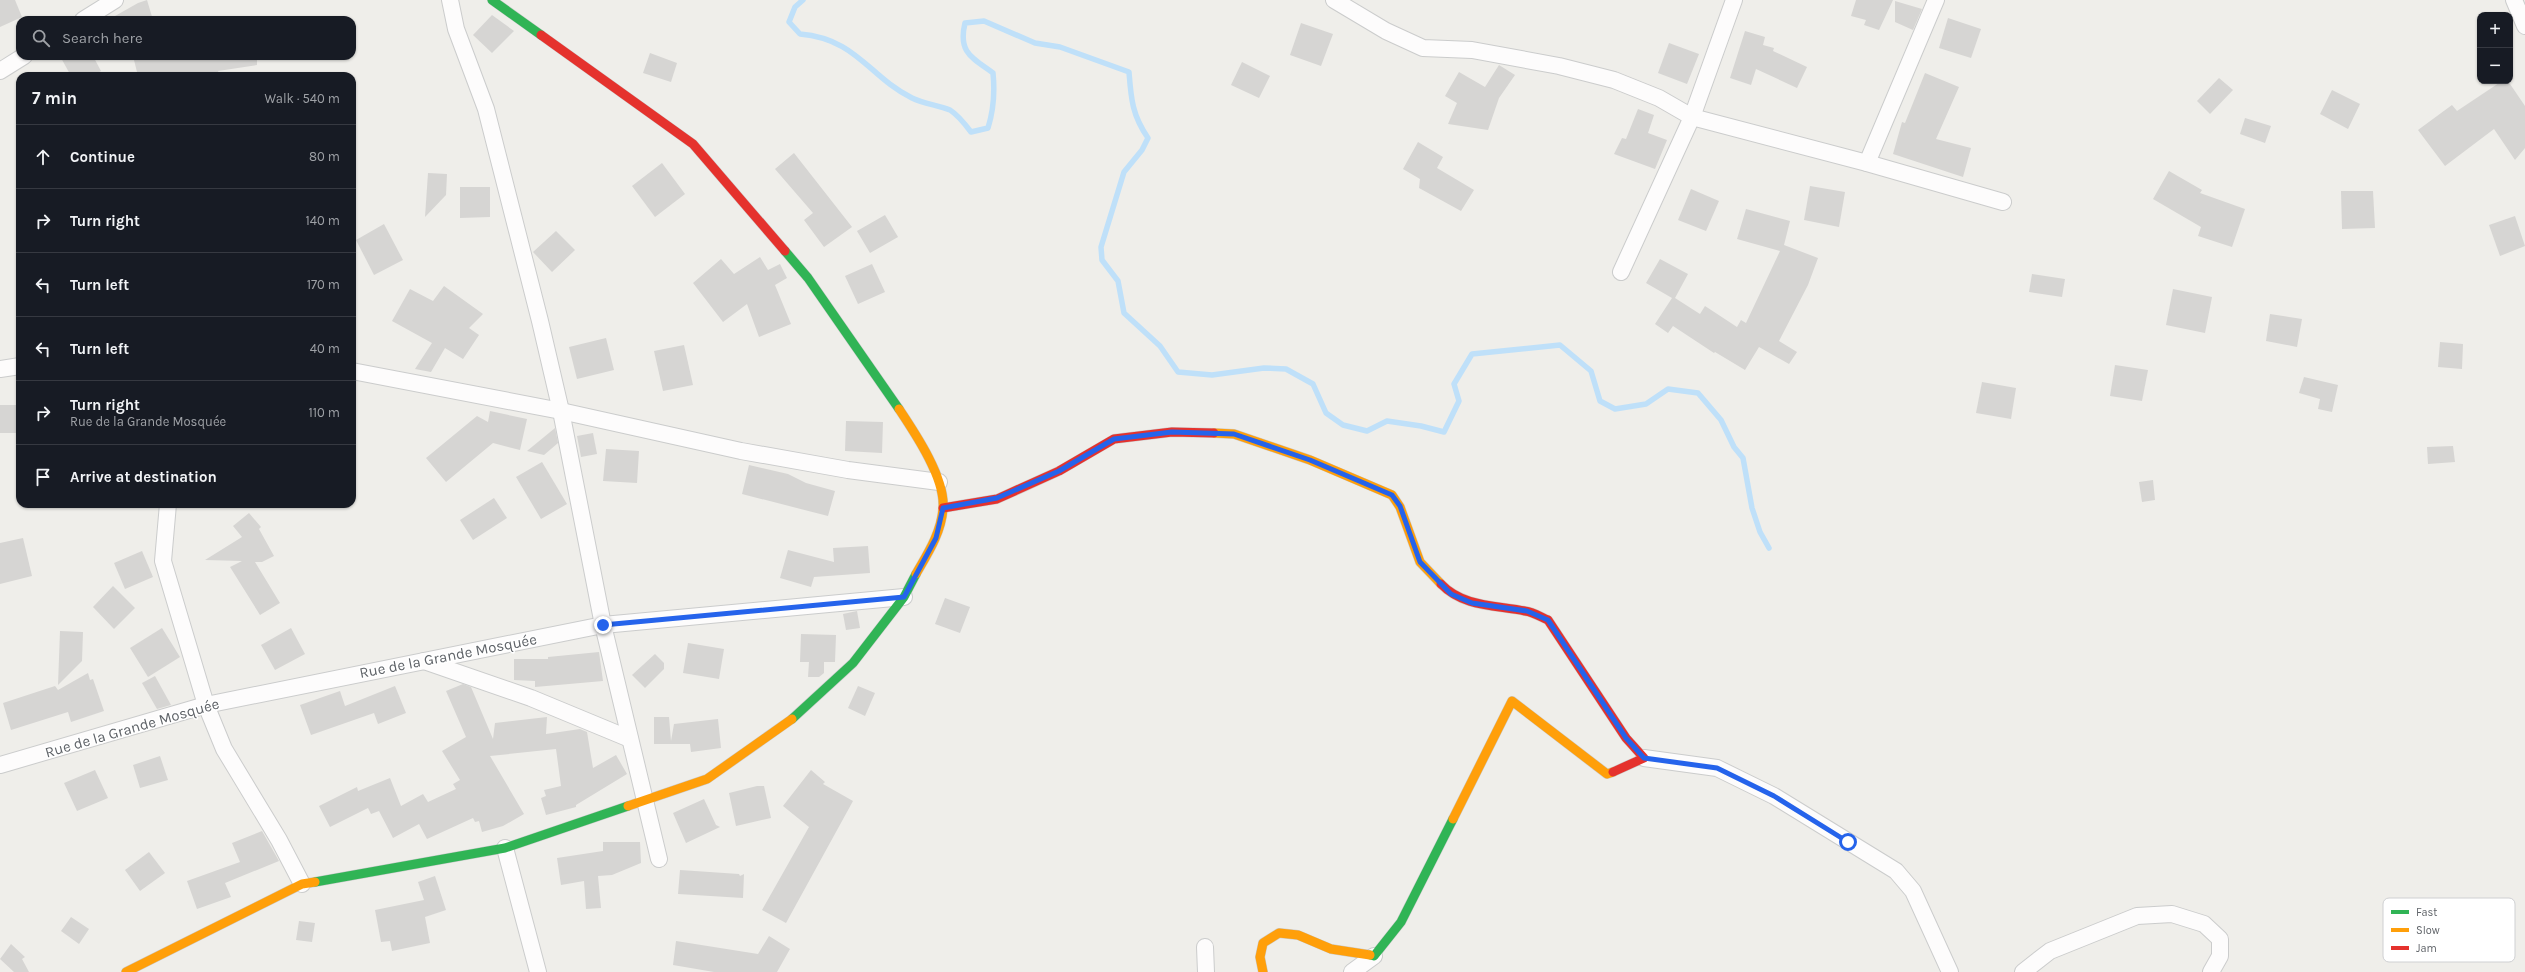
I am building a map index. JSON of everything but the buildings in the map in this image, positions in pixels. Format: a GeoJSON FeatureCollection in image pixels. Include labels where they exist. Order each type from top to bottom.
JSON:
{"type":"FeatureCollection","features":[{"type":"Feature","properties":{"kind":"street"},"geometry":{"type":"LineString","coordinates":[[89,16],[115,0]]}},
{"type":"Feature","properties":{"kind":"street"},"geometry":{"type":"LineString","coordinates":[[450,0],[456,29],[486,109],[561,411],[603,625],[658,859]]}},
{"type":"Feature","properties":{"kind":"street"},"geometry":{"type":"LineString","coordinates":[[126,972],[302,884],[505,848],[644,799],[708,779],[788,723],[853,663],[904,597],[936,538],[943,508],[939,482],[912,428],[808,278],[693,144],[492,0]]}},
{"type":"Feature","properties":{"kind":"street"},"geometry":{"type":"LineString","coordinates":[[1334,0],[1386,31],[1423,48],[1472,50],[1558,66],[1620,83],[1659,98],[1692,117],[1867,162],[2003,202]]}},
{"type":"Feature","properties":{"kind":"street"},"geometry":{"type":"LineString","coordinates":[[1621,272],[1692,117],[1734,0]]}},
{"type":"Feature","properties":{"kind":"street"},"geometry":{"type":"LineString","coordinates":[[1867,162],[1936,0]]}},
{"type":"Feature","properties":{"kind":"street"},"geometry":{"type":"LineString","coordinates":[[2514,0],[2525,26]]}},
{"type":"Feature","properties":{"kind":"street"},"geometry":{"type":"LineString","coordinates":[[0,71],[18,60]]}},
{"type":"Feature","properties":{"kind":"street"},"geometry":{"type":"LineString","coordinates":[[0,368],[16,366]]}},
{"type":"Feature","properties":{"kind":"street"},"geometry":{"type":"LineString","coordinates":[[356,371],[561,411],[741,451],[848,470],[939,482]]}},
{"type":"Feature","properties":{"kind":"street"},"geometry":{"type":"LineString","coordinates":[[943,508],[997,498],[1059,471],[1114,439],[1172,432],[1234,434],[1310,460],[1392,495],[1400,506],[1420,562],[1451,594],[1472,603],[1527,611],[1548,620],[1626,738],[1644,758]]}},
{"type":"Feature","properties":{"kind":"street"},"geometry":{"type":"LineString","coordinates":[[168,508],[162,561],[206,706],[224,749],[279,840],[302,884]]}},
{"type":"Feature","properties":{"kind":"street","name":"Rue de la Grande Mosquée"},"geometry":{"type":"LineString","coordinates":[[0,765],[206,706],[422,660],[603,625],[904,597]]}},
{"type":"Feature","properties":{"kind":"street"},"geometry":{"type":"LineString","coordinates":[[422,660],[531,698],[630,739]]}},
{"type":"Feature","properties":{"kind":"street"},"geometry":{"type":"LineString","coordinates":[[1352,972],[1374,956],[1401,922],[1512,701],[1607,774],[1644,758],[1717,768],[1774,796],[1896,871],[1913,892],[1950,972]]}},
{"type":"Feature","properties":{"kind":"street"},"geometry":{"type":"LineString","coordinates":[[505,848],[538,972]]}},
{"type":"Feature","properties":{"kind":"street"},"geometry":{"type":"LineString","coordinates":[[2023,972],[2050,951],[2137,916],[2172,914],[2204,924],[2220,939],[2220,956],[2212,972]]}},
{"type":"Feature","properties":{"kind":"street"},"geometry":{"type":"LineString","coordinates":[[1263,972],[1260,957],[1263,943],[1279,933],[1298,935],[1332,949],[1374,956]]}},
{"type":"Feature","properties":{"kind":"street"},"geometry":{"type":"LineString","coordinates":[[1205,947],[1206,972]]}},
{"type":"Feature","properties":{"kind":"waterway"},"geometry":{"type":"LineString","coordinates":[[803,0],[795,7],[789,22],[800,34],[819,37],[835,43],[849,51],[897,89],[912,98],[950,110],[959,117],[971,132],[988,128],[993,108],[994,80],[993,73],[978,63],[968,53],[963,41],[965,23],[984,21],[1035,43],[1060,47],[1129,72],[1135,114],[1148,138],[1142,150],[1124,172],[1101,247],[1102,260],[1118,281],[1124,313],[1160,346],[1178,372],[1212,375],[1264,368],[1286,369],[1313,384],[1326,413],[1343,425],[1367,431],[1387,421],[1421,426],[1444,432],[1459,401],[1454,384],[1472,354],[1560,345],[1591,371],[1600,401],[1615,409],[1646,404],[1668,389],[1698,393],[1721,420],[1734,447],[1743,458],[1752,508],[1760,532],[1769,548]]}},
{"type":"Feature","properties":{"kind":"traffic: fast"},"geometry":{"type":"LineString","coordinates":[[492,0],[541,35]]}},
{"type":"Feature","properties":{"kind":"traffic: fast"},"geometry":{"type":"LineString","coordinates":[[785,251],[808,278],[899,409]]}},
{"type":"Feature","properties":{"kind":"traffic: fast"},"geometry":{"type":"LineString","coordinates":[[792,719],[853,663],[904,597],[916,574]]}},
{"type":"Feature","properties":{"kind":"traffic: fast"},"geometry":{"type":"LineString","coordinates":[[315,882],[505,848],[628,806]]}},
{"type":"Feature","properties":{"kind":"traffic: fast"},"geometry":{"type":"LineString","coordinates":[[1370,955],[1374,956],[1401,922],[1453,819]]}},
{"type":"Feature","properties":{"kind":"traffic: slow"},"geometry":{"type":"LineString","coordinates":[[899,409],[921,443],[935,471],[943,497],[942,518],[937,535],[916,574]]}},
{"type":"Feature","properties":{"kind":"traffic: slow"},"geometry":{"type":"LineString","coordinates":[[1214,433],[1234,434],[1310,460],[1392,495],[1400,507],[1420,562],[1441,584]]}},
{"type":"Feature","properties":{"kind":"traffic: slow"},"geometry":{"type":"LineString","coordinates":[[1453,819],[1512,701],[1607,774],[1613,772]]}},
{"type":"Feature","properties":{"kind":"traffic: slow"},"geometry":{"type":"LineString","coordinates":[[628,806],[707,779],[792,719]]}},
{"type":"Feature","properties":{"kind":"traffic: slow"},"geometry":{"type":"LineString","coordinates":[[126,972],[302,884],[315,882]]}},
{"type":"Feature","properties":{"kind":"traffic: slow"},"geometry":{"type":"LineString","coordinates":[[1263,972],[1260,957],[1263,943],[1279,933],[1298,935],[1331,949],[1370,955]]}},
{"type":"Feature","properties":{"kind":"traffic: jam"},"geometry":{"type":"LineString","coordinates":[[541,35],[693,144],[785,251]]}},
{"type":"Feature","properties":{"kind":"traffic: jam"},"geometry":{"type":"LineString","coordinates":[[943,508],[997,499],[1059,471],[1114,439],[1172,432],[1214,433]]}},
{"type":"Feature","properties":{"kind":"traffic: jam"},"geometry":{"type":"LineString","coordinates":[[1441,584],[1450,592],[1469,601],[1534,613],[1548,620],[1626,738],[1644,758],[1613,772]]}},
{"type":"Feature","properties":{"kind":"route"},"geometry":{"type":"LineString","coordinates":[[603,625],[904,597],[936,538],[943,508],[997,498],[1059,471],[1114,439],[1172,432],[1234,434],[1310,460],[1375,486],[1392,495],[1400,506],[1420,562],[1451,594],[1472,603],[1527,611],[1548,620],[1626,738],[1644,758],[1717,768],[1774,796],[1848,842]]}}]}
